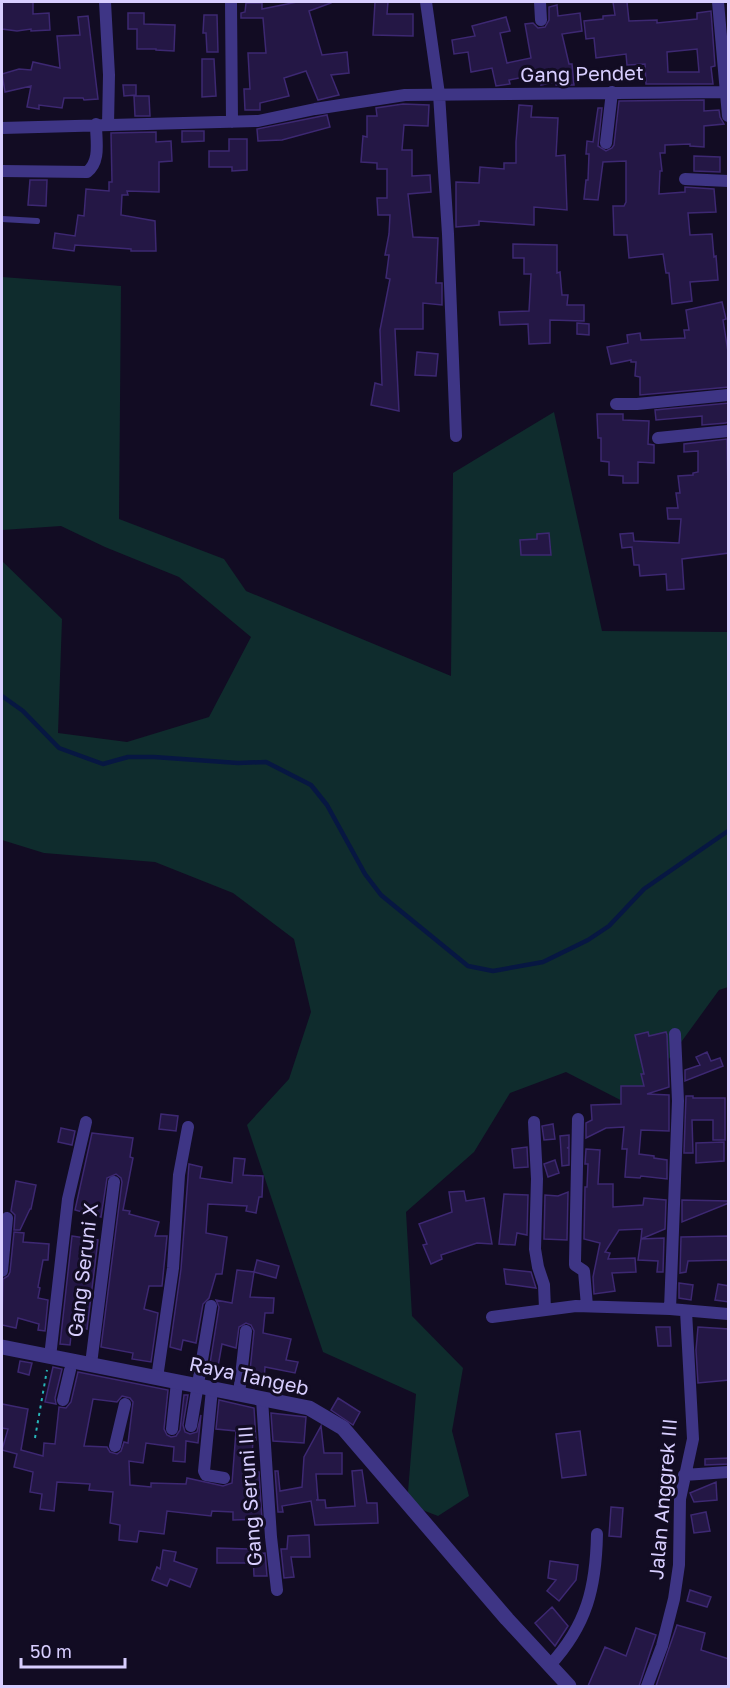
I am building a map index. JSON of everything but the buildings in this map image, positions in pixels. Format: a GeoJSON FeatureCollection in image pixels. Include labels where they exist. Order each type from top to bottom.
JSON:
{"type":"FeatureCollection","features":[{"type":"Feature","properties":{"kind":"street"},"geometry":{"type":"LineString","coordinates":[[2,171],[87,172],[93,167],[109,75],[105,2]]}},
{"type":"Feature","properties":{"kind":"street"},"geometry":{"type":"LineString","coordinates":[[231,2],[232,122]]}},
{"type":"Feature","properties":{"kind":"street"},"geometry":{"type":"LineString","coordinates":[[426,2],[439,94],[448,234],[456,436]]}},
{"type":"Feature","properties":{"kind":"street"},"geometry":{"type":"LineString","coordinates":[[540,2],[541,20]]}},
{"type":"Feature","properties":{"kind":"street"},"geometry":{"type":"LineString","coordinates":[[718,2],[727,69],[726,92],[729,116]]}},
{"type":"Feature","properties":{"kind":"street"},"geometry":{"type":"LineString","coordinates":[[606,143],[612,92]]}},
{"type":"Feature","properties":{"kind":"street","name":"Gang Pendet"},"geometry":{"type":"LineString","coordinates":[[2,128],[258,121],[379,98],[439,94],[726,92]]}},
{"type":"Feature","properties":{"kind":"street"},"geometry":{"type":"LineString","coordinates":[[685,179],[729,181]]}},
{"type":"Feature","properties":{"kind":"street"},"geometry":{"type":"LineString","coordinates":[[616,404],[729,395]]}},
{"type":"Feature","properties":{"kind":"street"},"geometry":{"type":"LineString","coordinates":[[658,438],[729,431]]}},
{"type":"Feature","properties":{"kind":"street"},"geometry":{"type":"LineString","coordinates":[[670,1309],[678,1101],[675,1034]]}},
{"type":"Feature","properties":{"kind":"street"},"geometry":{"type":"LineString","coordinates":[[578,1119],[575,1265],[584,1271],[587,1306]]}},
{"type":"Feature","properties":{"kind":"street"},"geometry":{"type":"LineString","coordinates":[[50,1357],[68,1199],[86,1122]]}},
{"type":"Feature","properties":{"kind":"street"},"geometry":{"type":"LineString","coordinates":[[534,1122],[537,1179],[535,1249],[544,1285],[545,1309]]}},
{"type":"Feature","properties":{"kind":"street"},"geometry":{"type":"LineString","coordinates":[[157,1378],[173,1268],[179,1175],[188,1127]]}},
{"type":"Feature","properties":{"kind":"street","name":"Gang Seruni X"},"geometry":{"type":"LineString","coordinates":[[91,1364],[114,1182]]}},
{"type":"Feature","properties":{"kind":"street"},"geometry":{"type":"LineString","coordinates":[[2,1271],[7,1218]]}},
{"type":"Feature","properties":{"kind":"street"},"geometry":{"type":"LineString","coordinates":[[191,1426],[211,1306]]}},
{"type":"Feature","properties":{"kind":"street"},"geometry":{"type":"LineString","coordinates":[[492,1317],[545,1309],[587,1306],[729,1314]]}},
{"type":"Feature","properties":{"kind":"street","name":"Jalan Anggrek III"},"geometry":{"type":"LineString","coordinates":[[647,1686],[662,1646],[674,1599],[679,1565],[680,1499],[693,1439],[686,1311]]}},
{"type":"Feature","properties":{"kind":"street"},"geometry":{"type":"LineString","coordinates":[[239,1394],[246,1331]]}},
{"type":"Feature","properties":{"kind":"street","name":"Raya Tangeb"},"geometry":{"type":"LineString","coordinates":[[2,1347],[309,1408],[343,1428],[507,1619],[569,1686]]}},
{"type":"Feature","properties":{"kind":"street"},"geometry":{"type":"LineString","coordinates":[[63,1400],[70,1370]]}},
{"type":"Feature","properties":{"kind":"street"},"geometry":{"type":"LineString","coordinates":[[172,1429],[177,1382]]}},
{"type":"Feature","properties":{"kind":"street"},"geometry":{"type":"LineString","coordinates":[[212,1389],[204,1473],[224,1478]]}},
{"type":"Feature","properties":{"kind":"street","name":"Gang Seruni III"},"geometry":{"type":"LineString","coordinates":[[262,1399],[271,1537],[277,1590]]}},
{"type":"Feature","properties":{"kind":"street"},"geometry":{"type":"LineString","coordinates":[[115,1446],[125,1404]]}},
{"type":"Feature","properties":{"kind":"street"},"geometry":{"type":"LineString","coordinates":[[684,1475],[729,1472]]}},
{"type":"Feature","properties":{"kind":"street"},"geometry":{"type":"LineString","coordinates":[[550,1665],[567,1647],[581,1621],[591,1593],[596,1564],[597,1534]]}},
{"type":"Feature","properties":{"kind":"lane"},"geometry":{"type":"LineString","coordinates":[[2,219],[37,221]]}},
{"type":"Feature","properties":{"kind":"path"},"geometry":{"type":"LineString","coordinates":[[35,1438],[50,1357]]}},
{"type":"Feature","properties":{"kind":"green space"},"geometry":{"type":"Polygon","coordinates":[[[2,277],[121,286],[119,519],[224,559],[246,591],[451,676],[453,473],[554,412],[602,631],[728,632],[728,987],[719,990],[634,1107],[566,1072],[510,1093],[474,1152],[406,1212],[412,1316],[463,1368],[452,1431],[469,1496],[438,1516],[407,1504],[416,1394],[323,1352],[247,1125],[289,1079],[311,1012],[294,939],[233,893],[155,862],[44,853],[2,840],[2,561],[62,619],[58,733],[127,742],[209,717],[251,637],[179,577],[105,547],[61,526],[2,530],[2,277]]]}},
{"type":"Feature","properties":{"kind":"waterway"},"geometry":{"type":"LineString","coordinates":[[2,696],[23,711],[59,748],[103,764],[128,757],[238,763],[266,762],[311,785],[327,805],[365,874],[381,895],[468,966],[493,971],[543,962],[588,940],[609,926],[644,889],[728,831]]}}]}
